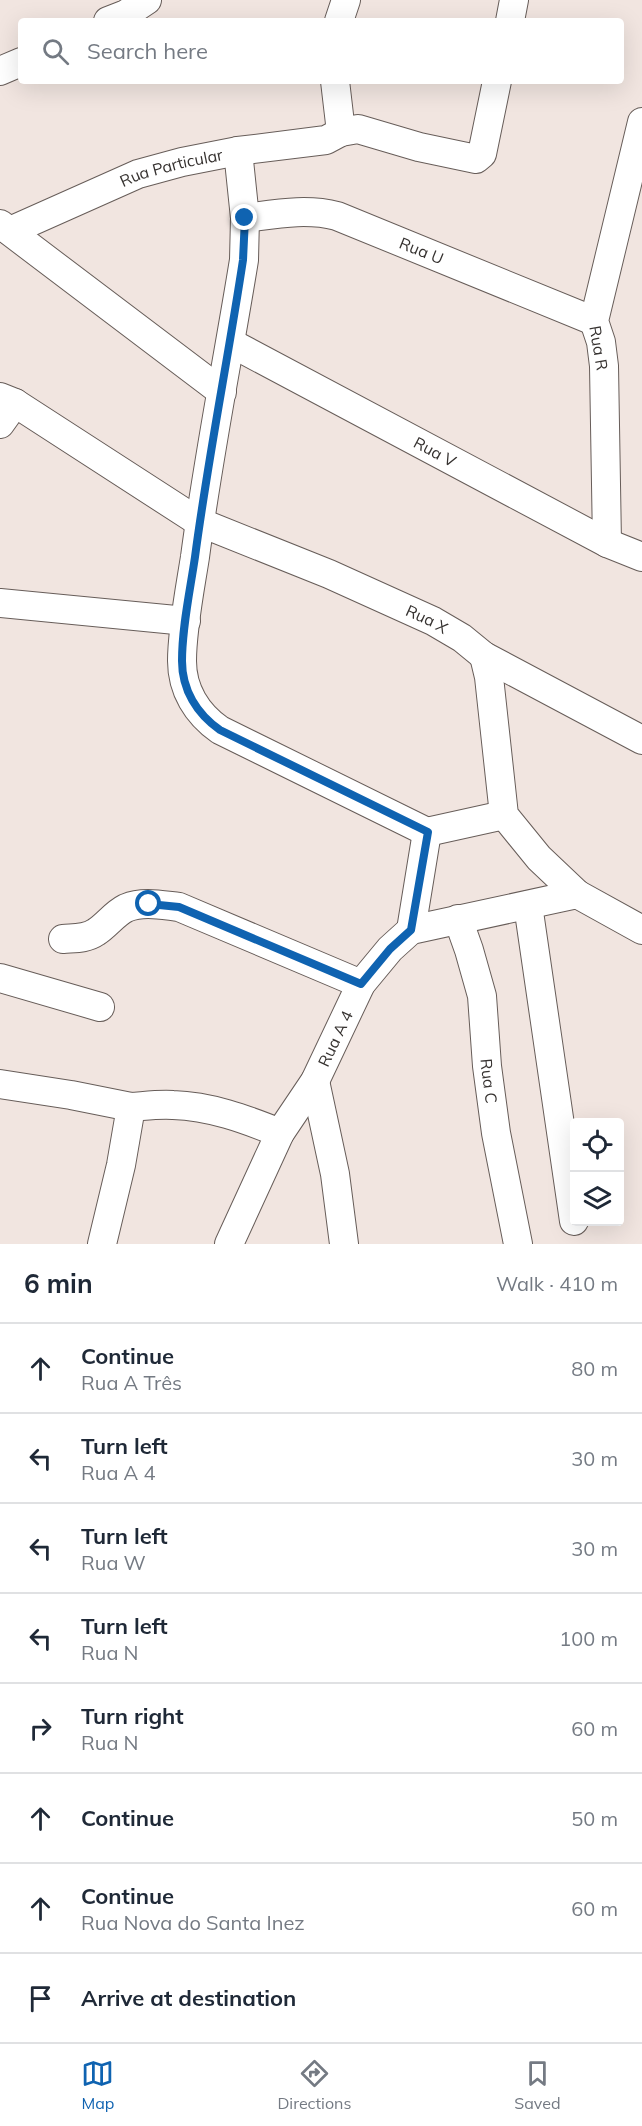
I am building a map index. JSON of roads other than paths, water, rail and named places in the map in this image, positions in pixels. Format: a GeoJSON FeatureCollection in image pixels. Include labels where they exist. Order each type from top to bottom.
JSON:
{"type":"FeatureCollection","features":[{"type":"Feature","properties":{"kind":"street"},"geometry":{"type":"LineString","coordinates":[[116,18],[147,0]]}},
{"type":"Feature","properties":{"kind":"street"},"geometry":{"type":"LineString","coordinates":[[340,18],[346,0]]}},
{"type":"Feature","properties":{"kind":"street"},"geometry":{"type":"LineString","coordinates":[[511,18],[514,0]]}},
{"type":"Feature","properties":{"kind":"street"},"geometry":{"type":"LineString","coordinates":[[0,71],[18,63]]}},
{"type":"Feature","properties":{"kind":"street"},"geometry":{"type":"LineString","coordinates":[[335,84],[341,132],[358,129],[419,147],[472,159],[480,158],[496,84]]}},
{"type":"Feature","properties":{"kind":"street","name":"Rua R"},"geometry":{"type":"LineString","coordinates":[[607,543],[604,366],[601,342],[594,321],[642,122]]}},
{"type":"Feature","properties":{"kind":"street","name":"Rua Particular"},"geometry":{"type":"LineString","coordinates":[[5,227],[138,174],[182,162],[238,151],[326,140],[341,132]]}},
{"type":"Feature","properties":{"kind":"street"},"geometry":{"type":"LineString","coordinates":[[238,151],[245,218],[243,260],[186,621],[182,662],[188,692],[201,715],[208,722],[428,832],[504,815]]}},
{"type":"Feature","properties":{"kind":"street","name":"Rua U"},"geometry":{"type":"LineString","coordinates":[[245,218],[290,212],[319,212],[337,216],[594,321]]}},
{"type":"Feature","properties":{"kind":"street"},"geometry":{"type":"LineString","coordinates":[[5,227],[222,392]]}},
{"type":"Feature","properties":{"kind":"street","name":"Rua V"},"geometry":{"type":"LineString","coordinates":[[231,343],[607,543],[642,557]]}},
{"type":"Feature","properties":{"kind":"street","name":"Rua X"},"geometry":{"type":"LineString","coordinates":[[5,408],[200,522],[328,574],[433,621],[462,638],[484,656],[642,740]]}},
{"type":"Feature","properties":{"kind":"street"},"geometry":{"type":"LineString","coordinates":[[0,603],[186,621]]}},
{"type":"Feature","properties":{"kind":"street"},"geometry":{"type":"LineString","coordinates":[[484,656],[489,676],[504,815],[539,858],[577,894],[642,930]]}},
{"type":"Feature","properties":{"kind":"street"},"geometry":{"type":"LineString","coordinates":[[411,930],[428,832]]}},
{"type":"Feature","properties":{"kind":"street","name":"Rua A 4"},"geometry":{"type":"LineString","coordinates":[[229,1244],[280,1133],[315,1081],[361,984],[390,949],[411,930],[577,894]]}},
{"type":"Feature","properties":{"kind":"street"},"geometry":{"type":"LineString","coordinates":[[63,939],[85,937],[95,933],[117,914],[137,905],[179,907],[361,984]]}},
{"type":"Feature","properties":{"kind":"street"},"geometry":{"type":"LineString","coordinates":[[528,905],[570,1194]]}},
{"type":"Feature","properties":{"kind":"street","name":"Rua C"},"geometry":{"type":"LineString","coordinates":[[458,919],[482,996],[487,1066],[496,1133],[518,1244]]}},
{"type":"Feature","properties":{"kind":"street"},"geometry":{"type":"LineString","coordinates":[[0,978],[100,1007]]}},
{"type":"Feature","properties":{"kind":"street"},"geometry":{"type":"LineString","coordinates":[[315,1081],[335,1174],[344,1244]]}},
{"type":"Feature","properties":{"kind":"street"},"geometry":{"type":"LineString","coordinates":[[0,1084],[131,1107],[172,1105],[202,1108],[240,1117],[280,1133]]}},
{"type":"Feature","properties":{"kind":"street"},"geometry":{"type":"LineString","coordinates":[[102,1244],[121,1165],[131,1107]]}},
{"type":"Feature","properties":{"kind":"street"},"geometry":{"type":"LineString","coordinates":[[575,1226],[578,1244]]}}]}
